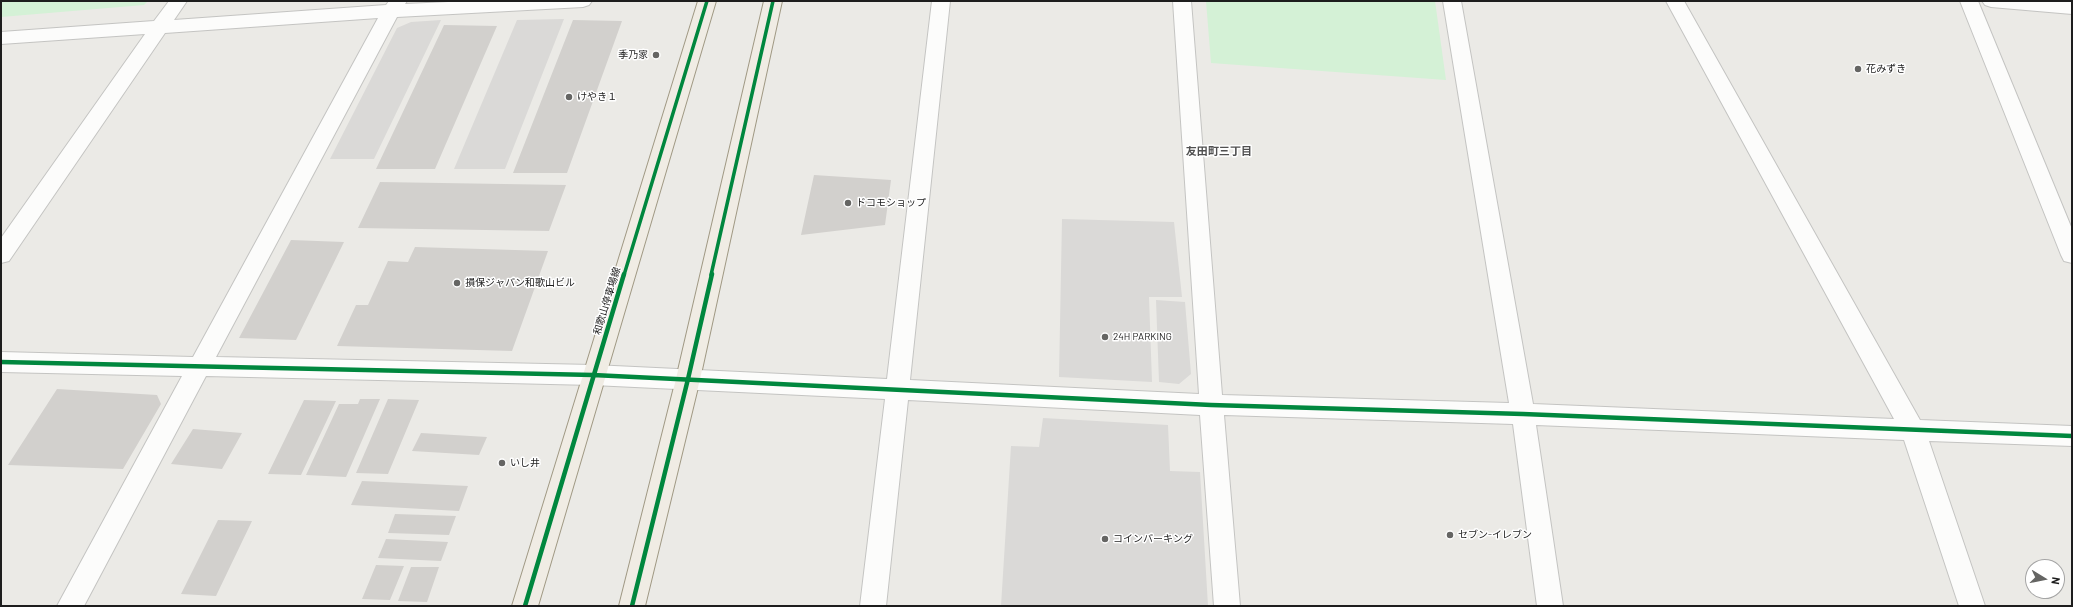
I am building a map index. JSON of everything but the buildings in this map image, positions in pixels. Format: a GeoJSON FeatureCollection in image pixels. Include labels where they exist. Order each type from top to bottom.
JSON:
{"type":"FeatureCollection","features":[{"type":"Feature","properties":{"kind":"main road","name":"和歌山停車場線"},"geometry":{"type":"LineString","coordinates":[[525,606],[593,375],[708,1]]}},
{"type":"Feature","properties":{"kind":"main road"},"geometry":{"type":"LineString","coordinates":[[632,606],[688,379],[773,1]]}},
{"type":"Feature","properties":{"kind":"street"},"geometry":{"type":"LineString","coordinates":[[1,255],[178,1]]}},
{"type":"Feature","properties":{"kind":"street"},"geometry":{"type":"LineString","coordinates":[[1,38],[394,6],[583,1]]}},
{"type":"Feature","properties":{"kind":"street"},"geometry":{"type":"LineString","coordinates":[[873,606],[941,1]]}},
{"type":"Feature","properties":{"kind":"street"},"geometry":{"type":"LineString","coordinates":[[1182,1],[1227,606]]}},
{"type":"Feature","properties":{"kind":"street"},"geometry":{"type":"LineString","coordinates":[[1452,1],[1523,414],[1550,606]]}},
{"type":"Feature","properties":{"kind":"street"},"geometry":{"type":"LineString","coordinates":[[1675,1],[1913,430],[1972,606]]}},
{"type":"Feature","properties":{"kind":"street"},"geometry":{"type":"LineString","coordinates":[[1969,1],[2072,255]]}},
{"type":"Feature","properties":{"kind":"street"},"geometry":{"type":"LineString","coordinates":[[1991,1],[2072,8]]}},
{"type":"Feature","properties":{"kind":"street"},"geometry":{"type":"LineString","coordinates":[[70,606],[394,6]]}},
{"type":"Feature","properties":{"kind":"street"},"geometry":{"type":"LineString","coordinates":[[1,362],[593,375],[1211,405],[1523,414],[2072,436]]}},
{"type":"Feature","properties":{"kind":"shaded area"},"geometry":{"type":"Polygon","coordinates":[[[564,19],[505,169],[454,169],[517,20],[564,19]]]}},
{"type":"Feature","properties":{"kind":"shaded area"},"geometry":{"type":"Polygon","coordinates":[[[441,20],[374,159],[330,159],[397,28],[411,22],[441,20]]]}},
{"type":"Feature","properties":{"kind":"shaded area","name":"24H PARKING"},"geometry":{"type":"Polygon","coordinates":[[[1062,219],[1174,222],[1182,297],[1149,297],[1152,382],[1059,377],[1062,219]]]}},
{"type":"Feature","properties":{"kind":"shaded area"},"geometry":{"type":"Polygon","coordinates":[[[1156,300],[1185,302],[1191,374],[1179,384],[1159,382],[1156,300]]]}},
{"type":"Feature","properties":{"kind":"shaded area","name":"コインパーキング"},"geometry":{"type":"Polygon","coordinates":[[[1043,418],[1168,425],[1170,471],[1200,472],[1208,606],[1001,606],[1011,446],[1039,447],[1043,418]]]}},
{"type":"Feature","properties":{"kind":"green space"},"geometry":{"type":"Polygon","coordinates":[[[1,1],[148,1],[144,5],[1,17],[1,1]]]}},
{"type":"Feature","properties":{"kind":"green space"},"geometry":{"type":"Polygon","coordinates":[[[1206,1],[1435,1],[1446,80],[1211,63],[1206,1]]]}},
{"type":"Feature","properties":{"kind":"cycle path"},"geometry":{"type":"LineString","coordinates":[[525,606],[593,375],[707,1]]}},
{"type":"Feature","properties":{"kind":"cycle path"},"geometry":{"type":"LineString","coordinates":[[632,606],[688,379],[773,1]]}},
{"type":"Feature","properties":{"kind":"cycle path"},"geometry":{"type":"LineString","coordinates":[[1,362],[593,375],[1211,405],[1523,414],[2072,436]]}},
{"type":"Feature","properties":{"kind":"place","name":"季乃家"},"geometry":{"type":"Point","coordinates":[656,55]}},
{"type":"Feature","properties":{"kind":"place","name":"花みずき"},"geometry":{"type":"Point","coordinates":[1858,69]}},
{"type":"Feature","properties":{"kind":"place","name":"けやき１"},"geometry":{"type":"Point","coordinates":[569,97]}},
{"type":"Feature","properties":{"kind":"place","name":"ドコモショップ"},"geometry":{"type":"Point","coordinates":[848,203]}},
{"type":"Feature","properties":{"kind":"place","name":"損保ジャパン和歌山ビル"},"geometry":{"type":"Point","coordinates":[457,283]}},
{"type":"Feature","properties":{"kind":"place","name":"24H PARKING"},"geometry":{"type":"Point","coordinates":[1105,337]}},
{"type":"Feature","properties":{"kind":"place","name":"いし井"},"geometry":{"type":"Point","coordinates":[502,463]}},
{"type":"Feature","properties":{"kind":"place","name":"セブン-イレブン"},"geometry":{"type":"Point","coordinates":[1450,535]}},
{"type":"Feature","properties":{"kind":"place","name":"コインパーキング"},"geometry":{"type":"Point","coordinates":[1105,539]}},
{"type":"Feature","properties":{"kind":"district","name":"友田町三丁目"},"geometry":{"type":"Point","coordinates":[1219,151]}}]}
